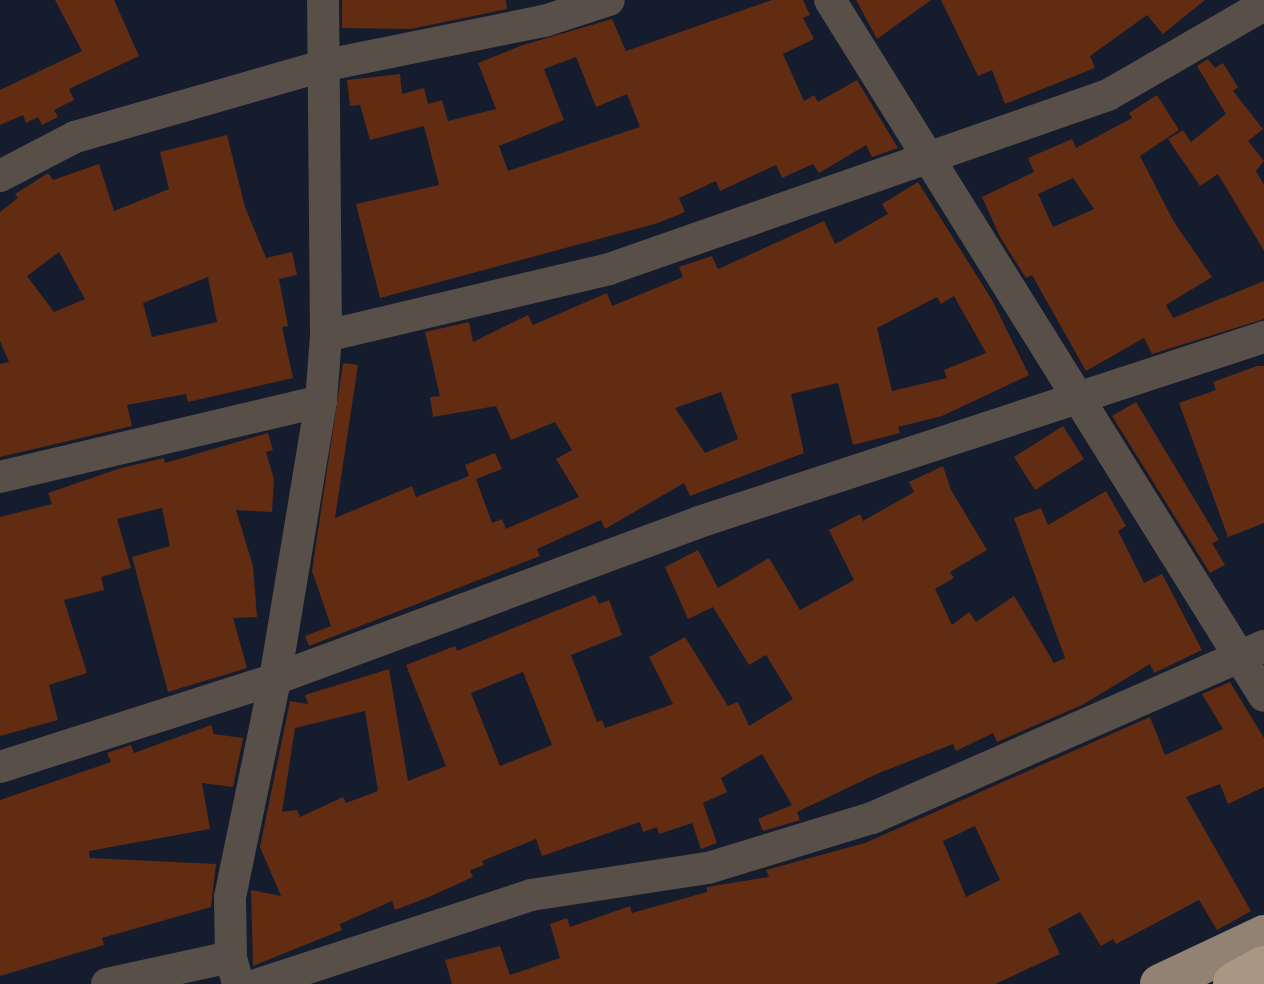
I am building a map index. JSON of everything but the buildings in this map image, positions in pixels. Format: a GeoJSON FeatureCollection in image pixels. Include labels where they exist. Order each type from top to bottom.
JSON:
{"type":"FeatureCollection","features":[{"type":"Feature","properties":{"kind":"highway"},"geometry":{"type":"LineString","coordinates":[[1235,984],[1264,968]]}},
{"type":"Feature","properties":{"kind":"main road"},"geometry":{"type":"LineString","coordinates":[[1160,984],[1264,935]]}},
{"type":"Feature","properties":{"kind":"street"},"geometry":{"type":"LineString","coordinates":[[107,984],[234,971],[230,897],[275,679],[321,401],[326,336],[323,0]]}},
{"type":"Feature","properties":{"kind":"street"},"geometry":{"type":"LineString","coordinates":[[0,176],[75,137],[322,66],[544,21],[609,0]]}},
{"type":"Feature","properties":{"kind":"street"},"geometry":{"type":"LineString","coordinates":[[830,0],[1083,399],[1251,651],[1264,696]]}},
{"type":"Feature","properties":{"kind":"street"},"geometry":{"type":"LineString","coordinates":[[326,336],[609,269],[1108,95],[1264,5]]}},
{"type":"Feature","properties":{"kind":"street"},"geometry":{"type":"LineString","coordinates":[[0,767],[275,679],[699,522],[1083,399],[1264,337]]}},
{"type":"Feature","properties":{"kind":"street"},"geometry":{"type":"LineString","coordinates":[[0,477],[321,401]]}},
{"type":"Feature","properties":{"kind":"street"},"geometry":{"type":"LineString","coordinates":[[259,984],[531,895],[708,868],[872,818],[1251,651]]}}]}
